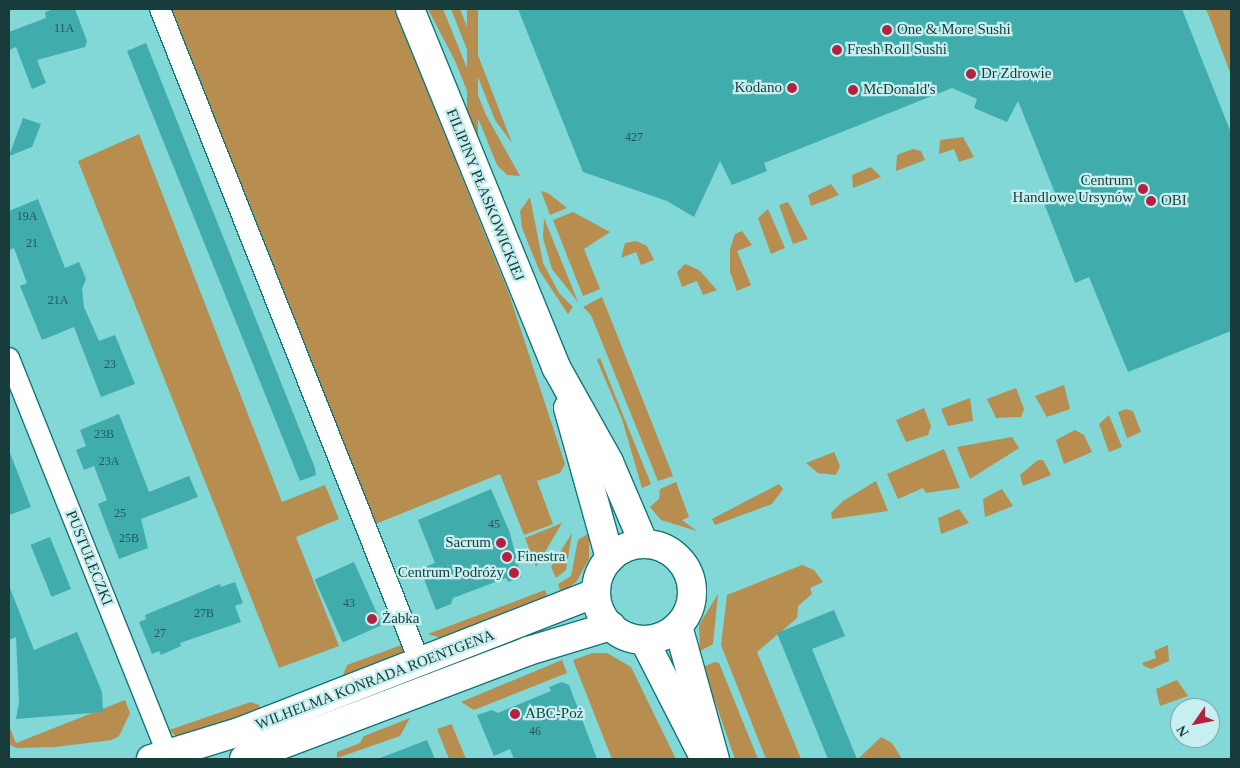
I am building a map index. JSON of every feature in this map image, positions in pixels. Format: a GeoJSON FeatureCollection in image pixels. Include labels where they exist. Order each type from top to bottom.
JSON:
{"type":"FeatureCollection","features":[{"type":"Feature","properties":{"kind":"main road","name":"FILIPINY PŁASKOWICKIEJ"},"geometry":{"type":"LineString","coordinates":[[410,9],[562,380],[609,462],[644,544]]}},
{"type":"Feature","properties":{"kind":"main road","name":"FILIPINY PŁASKOWICKIEJ"},"geometry":{"type":"LineString","coordinates":[[562,380],[584,476],[610,558]]}},
{"type":"Feature","properties":{"kind":"main road"},"geometry":{"type":"LineString","coordinates":[[644,640],[678,626],[692,598],[689,575],[670,551],[644,544],[626,548],[610,558],[596,593],[611,626],[644,640],[705,759]]}},
{"type":"Feature","properties":{"kind":"main road","name":"WILHELMA KONRADA ROENTGENA"},"geometry":{"type":"LineString","coordinates":[[162,758],[420,662],[596,593]]}},
{"type":"Feature","properties":{"kind":"main road","name":"WILHELMA KONRADA ROENTGENA"},"geometry":{"type":"LineString","coordinates":[[244,759],[528,651],[611,626]]}},
{"type":"Feature","properties":{"kind":"main road"},"geometry":{"type":"LineString","coordinates":[[678,626],[715,759]]}},
{"type":"Feature","properties":{"kind":"street"},"geometry":{"type":"LineString","coordinates":[[160,9],[420,662]]}},
{"type":"Feature","properties":{"kind":"street","name":"PUSTUŁECZKI"},"geometry":{"type":"LineString","coordinates":[[9,358],[162,758]]}},
{"type":"Feature","properties":{"kind":"shaded area"},"geometry":{"type":"Polygon","coordinates":[[[168,9],[394,9],[509,294],[565,464],[560,473],[537,481],[553,524],[524,535],[500,474],[373,525],[168,9]]]}},
{"type":"Feature","properties":{"kind":"shaded area"},"geometry":{"type":"Polygon","coordinates":[[[428,9],[443,9],[486,115],[520,176],[507,175],[497,165],[455,61],[428,9]]]}},
{"type":"Feature","properties":{"kind":"shaded area"},"geometry":{"type":"Polygon","coordinates":[[[451,9],[460,9],[512,143],[495,120],[451,9]]]}},
{"type":"Feature","properties":{"kind":"shaded area"},"geometry":{"type":"Polygon","coordinates":[[[467,9],[478,9],[478,183],[467,183],[467,9]]]}},
{"type":"Feature","properties":{"kind":"shaded area"},"geometry":{"type":"Polygon","coordinates":[[[1206,9],[1231,9],[1231,75],[1210,19],[1206,9]]]}},
{"type":"Feature","properties":{"kind":"shaded area"},"geometry":{"type":"Polygon","coordinates":[[[139,134],[282,502],[325,485],[339,519],[296,537],[339,646],[279,668],[78,161],[139,134]]]}},
{"type":"Feature","properties":{"kind":"shaded area"},"geometry":{"type":"Polygon","coordinates":[[[963,137],[974,157],[959,162],[954,149],[939,154],[940,140],[963,137]]]}},
{"type":"Feature","properties":{"kind":"shaded area"},"geometry":{"type":"Polygon","coordinates":[[[913,149],[921,151],[925,160],[896,171],[897,155],[913,149]]]}},
{"type":"Feature","properties":{"kind":"shaded area"},"geometry":{"type":"Polygon","coordinates":[[[871,167],[881,177],[853,188],[852,175],[871,167]]]}},
{"type":"Feature","properties":{"kind":"shaded area"},"geometry":{"type":"Polygon","coordinates":[[[831,184],[839,195],[811,206],[808,195],[831,184]]]}},
{"type":"Feature","properties":{"kind":"shaded area"},"geometry":{"type":"Polygon","coordinates":[[[541,191],[548,193],[567,208],[550,215],[541,191]]]}},
{"type":"Feature","properties":{"kind":"shaded area"},"geometry":{"type":"Polygon","coordinates":[[[530,197],[543,263],[559,293],[573,307],[568,314],[539,270],[522,228],[520,211],[530,197]]]}},
{"type":"Feature","properties":{"kind":"shaded area"},"geometry":{"type":"Polygon","coordinates":[[[788,202],[808,239],[793,244],[779,205],[788,202]]]}},
{"type":"Feature","properties":{"kind":"shaded area"},"geometry":{"type":"Polygon","coordinates":[[[768,209],[785,248],[771,254],[758,218],[768,209]]]}},
{"type":"Feature","properties":{"kind":"shaded area"},"geometry":{"type":"Polygon","coordinates":[[[573,212],[610,232],[584,249],[600,289],[583,296],[553,220],[573,212]]]}},
{"type":"Feature","properties":{"kind":"shaded area"},"geometry":{"type":"Polygon","coordinates":[[[544,218],[578,302],[552,269],[543,238],[544,218]]]}},
{"type":"Feature","properties":{"kind":"shaded area"},"geometry":{"type":"Polygon","coordinates":[[[742,231],[752,245],[737,251],[751,285],[737,291],[730,272],[730,249],[735,234],[742,231]]]}},
{"type":"Feature","properties":{"kind":"shaded area"},"geometry":{"type":"Polygon","coordinates":[[[636,241],[647,246],[654,260],[641,265],[636,252],[621,258],[625,243],[636,241]]]}},
{"type":"Feature","properties":{"kind":"shaded area"},"geometry":{"type":"Polygon","coordinates":[[[685,264],[699,270],[717,290],[703,295],[697,281],[682,287],[677,272],[685,264]]]}},
{"type":"Feature","properties":{"kind":"shaded area"},"geometry":{"type":"Polygon","coordinates":[[[602,297],[673,476],[658,481],[591,315],[583,307],[602,297]]]}},
{"type":"Feature","properties":{"kind":"shaded area"},"geometry":{"type":"Polygon","coordinates":[[[600,358],[651,484],[642,488],[622,419],[597,360],[600,358]]]}},
{"type":"Feature","properties":{"kind":"shaded area"},"geometry":{"type":"Polygon","coordinates":[[[1064,385],[1070,409],[1047,417],[1035,396],[1064,385]]]}},
{"type":"Feature","properties":{"kind":"shaded area"},"geometry":{"type":"Polygon","coordinates":[[[1016,388],[1024,409],[1021,417],[996,418],[987,399],[1016,388]]]}},
{"type":"Feature","properties":{"kind":"shaded area"},"geometry":{"type":"Polygon","coordinates":[[[970,398],[973,421],[948,426],[941,409],[970,398]]]}},
{"type":"Feature","properties":{"kind":"shaded area"},"geometry":{"type":"Polygon","coordinates":[[[924,408],[931,426],[928,435],[906,442],[896,420],[924,408]]]}},
{"type":"Feature","properties":{"kind":"shaded area"},"geometry":{"type":"Polygon","coordinates":[[[1126,409],[1133,411],[1141,432],[1127,438],[1118,412],[1126,409]]]}},
{"type":"Feature","properties":{"kind":"shaded area"},"geometry":{"type":"Polygon","coordinates":[[[1109,415],[1122,447],[1109,452],[1099,424],[1109,415]]]}},
{"type":"Feature","properties":{"kind":"shaded area"},"geometry":{"type":"Polygon","coordinates":[[[1075,430],[1084,435],[1092,452],[1064,464],[1056,440],[1075,430]]]}},
{"type":"Feature","properties":{"kind":"shaded area"},"geometry":{"type":"Polygon","coordinates":[[[1012,437],[1019,448],[970,479],[957,447],[1012,437]]]}},
{"type":"Feature","properties":{"kind":"shaded area"},"geometry":{"type":"Polygon","coordinates":[[[944,449],[960,488],[926,493],[923,488],[898,499],[887,474],[944,449]]]}},
{"type":"Feature","properties":{"kind":"shaded area"},"geometry":{"type":"Polygon","coordinates":[[[834,452],[840,466],[836,475],[818,473],[806,463],[834,452]]]}},
{"type":"Feature","properties":{"kind":"shaded area"},"geometry":{"type":"Polygon","coordinates":[[[1038,460],[1043,460],[1051,475],[1023,486],[1020,475],[1038,460]]]}},
{"type":"Feature","properties":{"kind":"shaded area"},"geometry":{"type":"Polygon","coordinates":[[[876,481],[888,511],[832,519],[831,513],[843,501],[876,481]]]}},
{"type":"Feature","properties":{"kind":"shaded area"},"geometry":{"type":"Polygon","coordinates":[[[676,482],[689,517],[682,520],[697,531],[661,520],[650,507],[659,499],[660,489],[676,482]]]}},
{"type":"Feature","properties":{"kind":"shaded area"},"geometry":{"type":"Polygon","coordinates":[[[779,484],[783,489],[772,504],[715,525],[712,519],[779,484]]]}},
{"type":"Feature","properties":{"kind":"shaded area"},"geometry":{"type":"Polygon","coordinates":[[[1002,489],[1013,506],[985,517],[983,499],[1002,489]]]}},
{"type":"Feature","properties":{"kind":"shaded area"},"geometry":{"type":"Polygon","coordinates":[[[959,509],[969,523],[941,534],[938,518],[959,509]]]}},
{"type":"Feature","properties":{"kind":"shaded area"},"geometry":{"type":"Polygon","coordinates":[[[562,523],[536,567],[525,538],[562,523]]]}},
{"type":"Feature","properties":{"kind":"shaded area"},"geometry":{"type":"Polygon","coordinates":[[[572,533],[566,570],[556,578],[551,567],[572,533]]]}},
{"type":"Feature","properties":{"kind":"shaded area"},"geometry":{"type":"Polygon","coordinates":[[[589,533],[589,559],[576,582],[561,594],[558,584],[571,576],[578,540],[589,533]]]}},
{"type":"Feature","properties":{"kind":"shaded area"},"geometry":{"type":"Polygon","coordinates":[[[802,565],[814,570],[823,582],[810,588],[812,594],[798,606],[797,618],[757,652],[801,759],[766,759],[721,645],[727,595],[802,565]]]}},
{"type":"Feature","properties":{"kind":"shaded area"},"geometry":{"type":"Polygon","coordinates":[[[545,590],[549,600],[447,640],[428,634],[545,590]]]}},
{"type":"Feature","properties":{"kind":"shaded area"},"geometry":{"type":"Polygon","coordinates":[[[718,594],[713,644],[700,651],[699,625],[718,594]]]}},
{"type":"Feature","properties":{"kind":"shaded area"},"geometry":{"type":"Polygon","coordinates":[[[407,643],[405,655],[340,683],[347,665],[407,643]]]}},
{"type":"Feature","properties":{"kind":"shaded area"},"geometry":{"type":"Polygon","coordinates":[[[1168,645],[1169,661],[1151,669],[1144,666],[1142,663],[1156,658],[1154,651],[1168,645]]]}},
{"type":"Feature","properties":{"kind":"shaded area"},"geometry":{"type":"Polygon","coordinates":[[[592,653],[607,653],[631,667],[676,759],[612,759],[573,660],[592,653]]]}},
{"type":"Feature","properties":{"kind":"shaded area"},"geometry":{"type":"Polygon","coordinates":[[[562,660],[567,673],[474,710],[461,702],[562,660]]]}},
{"type":"Feature","properties":{"kind":"shaded area"},"geometry":{"type":"Polygon","coordinates":[[[715,662],[719,663],[758,759],[735,759],[703,667],[715,662]]]}},
{"type":"Feature","properties":{"kind":"shaded area"},"geometry":{"type":"Polygon","coordinates":[[[1177,680],[1188,696],[1170,698],[1170,702],[1160,706],[1156,689],[1177,680]]]}},
{"type":"Feature","properties":{"kind":"shaded area"},"geometry":{"type":"Polygon","coordinates":[[[125,700],[130,713],[119,736],[112,740],[55,747],[16,748],[9,744],[9,726],[16,743],[125,700]]]}},
{"type":"Feature","properties":{"kind":"shaded area"},"geometry":{"type":"Polygon","coordinates":[[[251,702],[259,705],[262,712],[178,738],[169,730],[251,702]]]}},
{"type":"Feature","properties":{"kind":"shaded area"},"geometry":{"type":"Polygon","coordinates":[[[410,718],[400,736],[337,758],[337,752],[360,743],[364,736],[410,718]]]}},
{"type":"Feature","properties":{"kind":"shaded area"},"geometry":{"type":"Polygon","coordinates":[[[452,724],[466,759],[449,759],[437,729],[452,724]]]}},
{"type":"Feature","properties":{"kind":"shaded area"},"geometry":{"type":"Polygon","coordinates":[[[881,737],[892,743],[902,759],[858,759],[881,737]]]}},
{"type":"Feature","properties":{"kind":"building"},"geometry":{"type":"Polygon","coordinates":[[[54,9],[75,9],[87,41],[85,47],[37,60],[46,83],[32,89],[16,47],[9,50],[9,32],[46,18],[45,12],[54,9]]]}},
{"type":"Feature","properties":{"kind":"building","name":"Centrum Handlowe Ursynów"},"geometry":{"type":"Polygon","coordinates":[[[518,9],[1182,9],[1231,133],[1231,331],[1128,372],[1089,277],[1075,283],[1042,198],[1055,193],[1018,101],[1007,122],[974,108],[977,99],[952,88],[764,163],[767,171],[732,185],[720,161],[694,217],[667,201],[583,172],[518,9]]]}},
{"type":"Feature","properties":{"kind":"building"},"geometry":{"type":"Polygon","coordinates":[[[146,43],[315,468],[316,475],[300,481],[127,51],[146,43]]]}},
{"type":"Feature","properties":{"kind":"building"},"geometry":{"type":"Polygon","coordinates":[[[23,118],[41,124],[32,147],[9,156],[23,118]]]}},
{"type":"Feature","properties":{"kind":"building"},"geometry":{"type":"Polygon","coordinates":[[[38,199],[65,268],[79,262],[86,279],[82,289],[84,307],[99,341],[115,335],[135,384],[101,397],[74,327],[42,340],[20,286],[27,283],[14,248],[9,250],[9,211],[38,199]]]}},
{"type":"Feature","properties":{"kind":"building"},"geometry":{"type":"Polygon","coordinates":[[[119,414],[149,492],[189,476],[198,497],[141,519],[148,548],[119,559],[98,504],[107,500],[94,466],[84,470],[76,450],[86,446],[80,430],[119,414]]]}},
{"type":"Feature","properties":{"kind":"building"},"geometry":{"type":"Polygon","coordinates":[[[9,454],[31,507],[9,515],[9,454]]]}},
{"type":"Feature","properties":{"kind":"building"},"geometry":{"type":"Polygon","coordinates":[[[491,489],[510,533],[521,577],[508,582],[506,578],[453,598],[451,604],[436,610],[420,569],[435,563],[418,520],[491,489]]]}},
{"type":"Feature","properties":{"kind":"building"},"geometry":{"type":"Polygon","coordinates":[[[50,537],[71,589],[52,597],[31,545],[50,537]]]}},
{"type":"Feature","properties":{"kind":"building"},"geometry":{"type":"Polygon","coordinates":[[[354,562],[382,625],[343,643],[315,579],[354,562]]]}},
{"type":"Feature","properties":{"kind":"building"},"geometry":{"type":"Polygon","coordinates":[[[235,582],[243,603],[235,606],[241,622],[180,643],[181,646],[161,655],[159,651],[152,654],[139,622],[146,619],[145,615],[220,584],[221,587],[235,582]]]}},
{"type":"Feature","properties":{"kind":"building"},"geometry":{"type":"Polygon","coordinates":[[[10,588],[34,650],[77,632],[102,692],[103,712],[16,719],[19,702],[16,637],[9,640],[10,588]]]}},
{"type":"Feature","properties":{"kind":"building"},"geometry":{"type":"Polygon","coordinates":[[[834,610],[845,636],[812,649],[857,759],[828,759],[777,633],[834,610]]]}},
{"type":"Feature","properties":{"kind":"building"},"geometry":{"type":"Polygon","coordinates":[[[562,682],[569,685],[597,759],[514,759],[510,749],[494,756],[477,715],[492,710],[498,713],[551,691],[549,687],[562,682]]]}},
{"type":"Feature","properties":{"kind":"building"},"geometry":{"type":"Polygon","coordinates":[[[427,740],[435,759],[380,759],[380,758],[427,740]]]}},
{"type":"Feature","properties":{"kind":"place","name":"One & More Sushi"},"geometry":{"type":"Point","coordinates":[887,30]}},
{"type":"Feature","properties":{"kind":"place","name":"Fresh Roll Sushi"},"geometry":{"type":"Point","coordinates":[837,50]}},
{"type":"Feature","properties":{"kind":"place","name":"Dr Zdrowie"},"geometry":{"type":"Point","coordinates":[971,74]}},
{"type":"Feature","properties":{"kind":"place","name":"Kodano"},"geometry":{"type":"Point","coordinates":[792,88]}},
{"type":"Feature","properties":{"kind":"place","name":"McDonald's"},"geometry":{"type":"Point","coordinates":[853,90]}},
{"type":"Feature","properties":{"kind":"place","name":"Centrum Handlowe Ursynów"},"geometry":{"type":"Point","coordinates":[1143,189]}},
{"type":"Feature","properties":{"kind":"place","name":"OBI"},"geometry":{"type":"Point","coordinates":[1151,201]}},
{"type":"Feature","properties":{"kind":"place","name":"Sacrum"},"geometry":{"type":"Point","coordinates":[501,543]}},
{"type":"Feature","properties":{"kind":"place","name":"Finestra"},"geometry":{"type":"Point","coordinates":[507,557]}},
{"type":"Feature","properties":{"kind":"place","name":"Centrum Podróży"},"geometry":{"type":"Point","coordinates":[514,573]}},
{"type":"Feature","properties":{"kind":"place","name":"Żabka"},"geometry":{"type":"Point","coordinates":[372,619]}},
{"type":"Feature","properties":{"kind":"place","name":"ABC-Poż"},"geometry":{"type":"Point","coordinates":[515,714]}}]}
